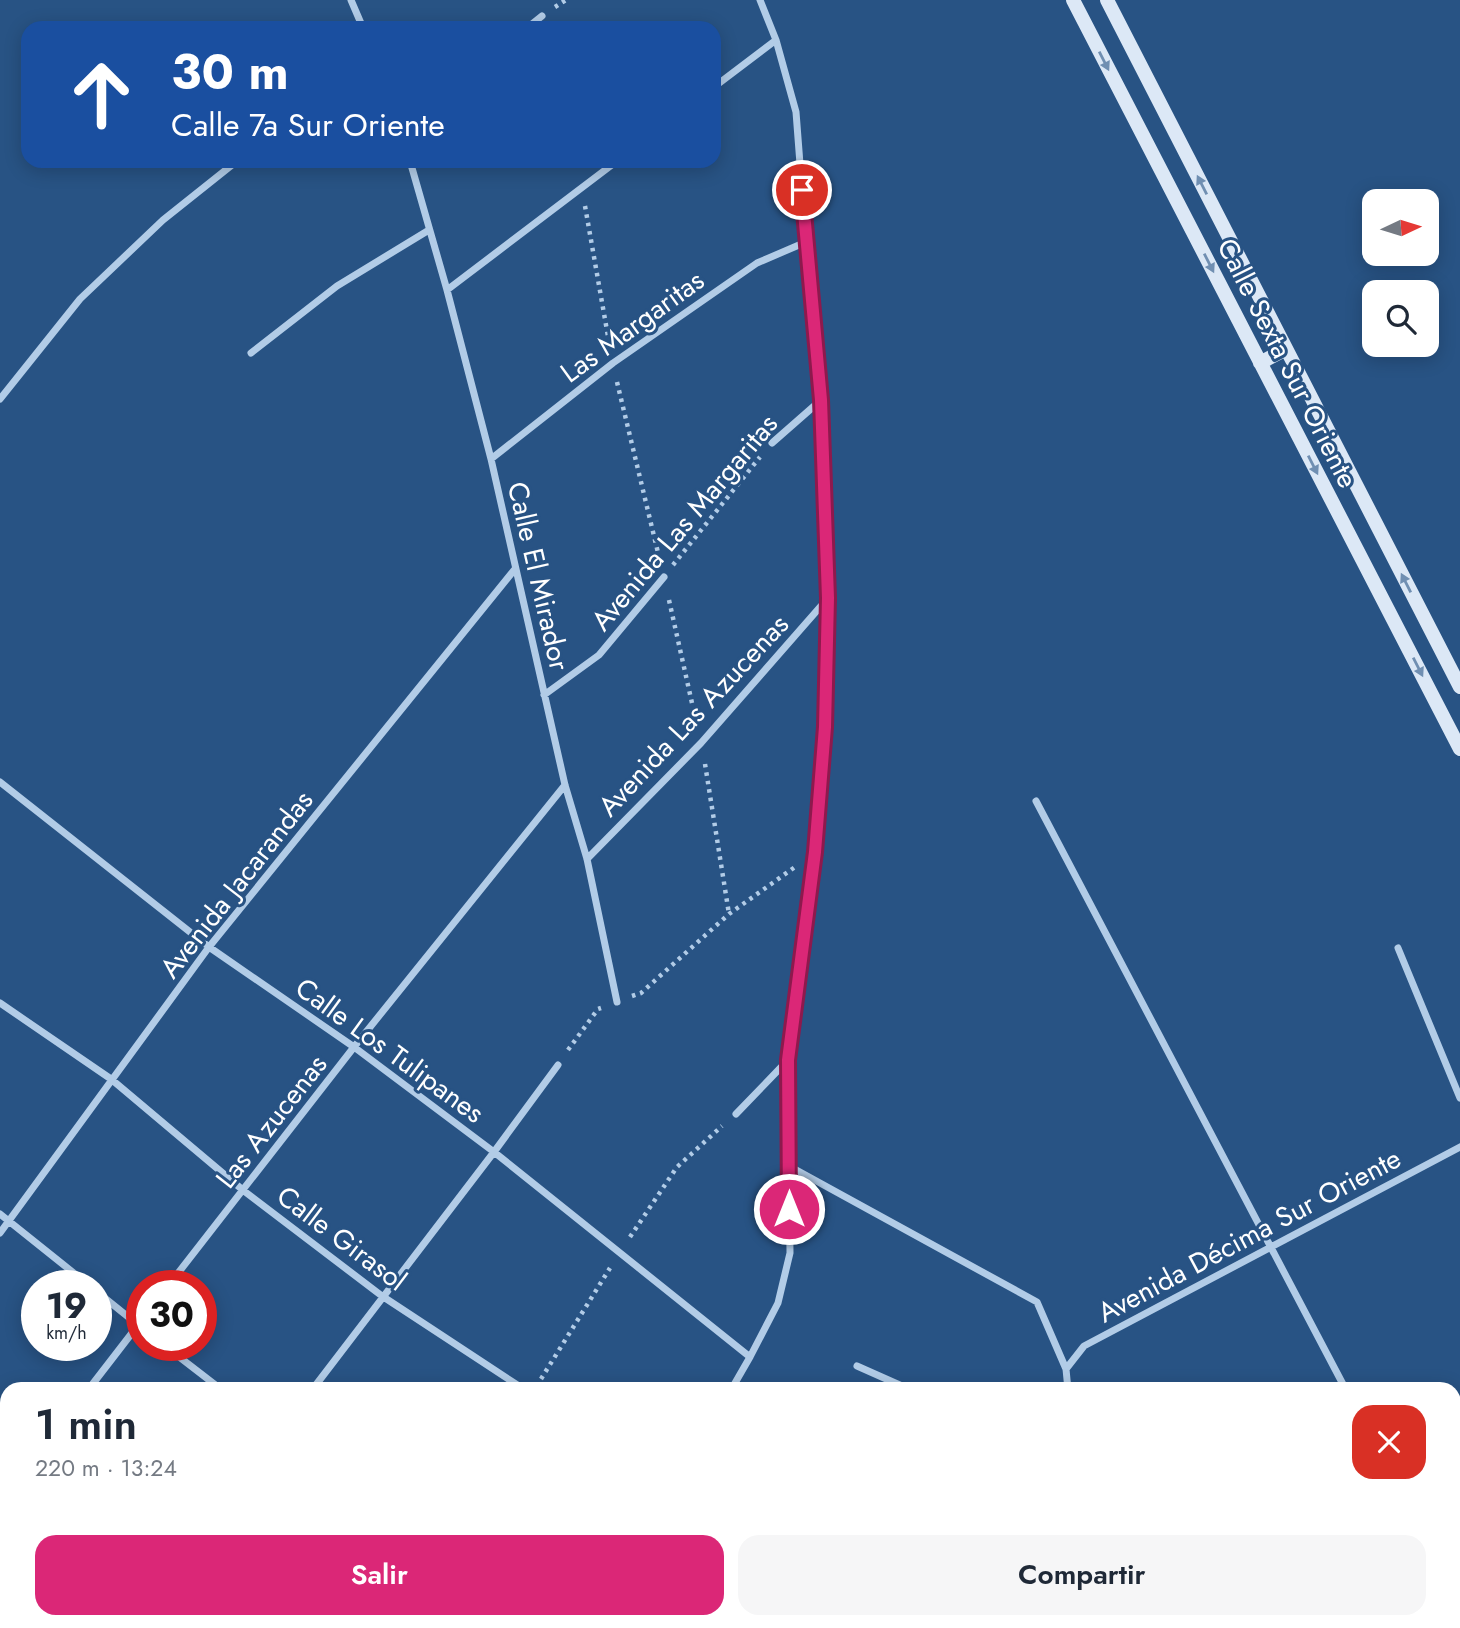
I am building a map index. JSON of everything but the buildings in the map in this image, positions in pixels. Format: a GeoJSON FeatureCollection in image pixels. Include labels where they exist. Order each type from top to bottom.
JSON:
{"type":"FeatureCollection","features":[{"type":"Feature","properties":{"kind":"main road","name":"Calle Sexta Sur Oriente"},"geometry":{"type":"LineString","coordinates":[[1073,0],[1460,749]]}},
{"type":"Feature","properties":{"kind":"main road","name":"Calle Sexta Sur Oriente"},"geometry":{"type":"LineString","coordinates":[[1107,0],[1460,687]]}},
{"type":"Feature","properties":{"kind":"main road"},"geometry":{"type":"LineString","coordinates":[[1261,363],[1286,349]]}},
{"type":"Feature","properties":{"kind":"street"},"geometry":{"type":"LineString","coordinates":[[351,0],[360,21]]}},
{"type":"Feature","properties":{"kind":"street"},"geometry":{"type":"LineString","coordinates":[[736,1382],[778,1303],[789,1253],[788,1060],[815,852],[825,727],[828,598],[821,400],[796,113],[776,40],[760,0]]}},
{"type":"Feature","properties":{"kind":"street"},"geometry":{"type":"LineString","coordinates":[[536,21],[542,16]]}},
{"type":"Feature","properties":{"kind":"street"},"geometry":{"type":"LineString","coordinates":[[721,82],[776,40]]}},
{"type":"Feature","properties":{"kind":"street"},"geometry":{"type":"LineString","coordinates":[[0,399],[80,299],[163,220],[228,168]]}},
{"type":"Feature","properties":{"kind":"street","name":"Calle El Mirador"},"geometry":{"type":"LineString","coordinates":[[412,168],[491,459],[565,785],[587,859],[617,1002]]}},
{"type":"Feature","properties":{"kind":"street"},"geometry":{"type":"LineString","coordinates":[[447,290],[608,168]]}},
{"type":"Feature","properties":{"kind":"street"},"geometry":{"type":"LineString","coordinates":[[251,353],[337,286],[429,230]]}},
{"type":"Feature","properties":{"kind":"street","name":"Las Margaritas"},"geometry":{"type":"LineString","coordinates":[[491,459],[613,363],[757,263],[806,242]]}},
{"type":"Feature","properties":{"kind":"street","name":"Avenida Las Margaritas"},"geometry":{"type":"LineString","coordinates":[[772,443],[821,400]]}},
{"type":"Feature","properties":{"kind":"street","name":"Avenida Jacarandas"},"geometry":{"type":"LineString","coordinates":[[0,1233],[209,947],[516,569]]}},
{"type":"Feature","properties":{"kind":"street","name":"Avenida Las Margaritas"},"geometry":{"type":"LineString","coordinates":[[544,695],[599,655],[664,577]]}},
{"type":"Feature","properties":{"kind":"street","name":"Avenida Las Azucenas"},"geometry":{"type":"LineString","coordinates":[[587,859],[701,743],[828,598]]}},
{"type":"Feature","properties":{"kind":"street","name":"Calle Los Tulipanes"},"geometry":{"type":"LineString","coordinates":[[0,782],[209,947],[354,1047],[494,1152],[750,1357]]}},
{"type":"Feature","properties":{"kind":"street","name":"Las Azucenas"},"geometry":{"type":"LineString","coordinates":[[181,1270],[354,1047],[565,785]]}},
{"type":"Feature","properties":{"kind":"street"},"geometry":{"type":"LineString","coordinates":[[1036,801],[1342,1382]]}},
{"type":"Feature","properties":{"kind":"street"},"geometry":{"type":"LineString","coordinates":[[1398,948],[1460,1098]]}},
{"type":"Feature","properties":{"kind":"street","name":"Calle Girasol"},"geometry":{"type":"LineString","coordinates":[[0,1003],[111,1079],[244,1191],[383,1296],[513,1382]]}},
{"type":"Feature","properties":{"kind":"street"},"geometry":{"type":"LineString","coordinates":[[736,1114],[788,1060]]}},
{"type":"Feature","properties":{"kind":"street"},"geometry":{"type":"LineString","coordinates":[[318,1382],[558,1065]]}},
{"type":"Feature","properties":{"kind":"street","name":"Avenida Décima Sur Oriente"},"geometry":{"type":"LineString","coordinates":[[1066,1369],[1084,1346],[1460,1147]]}},
{"type":"Feature","properties":{"kind":"street"},"geometry":{"type":"LineString","coordinates":[[789,1166],[1037,1302],[1066,1369],[1067,1382]]}},
{"type":"Feature","properties":{"kind":"street"},"geometry":{"type":"LineString","coordinates":[[0,1214],[70,1270]]}},
{"type":"Feature","properties":{"kind":"street"},"geometry":{"type":"LineString","coordinates":[[94,1382],[126,1342]]}},
{"type":"Feature","properties":{"kind":"street"},"geometry":{"type":"LineString","coordinates":[[184,1361],[212,1382]]}},
{"type":"Feature","properties":{"kind":"street"},"geometry":{"type":"LineString","coordinates":[[857,1366],[893,1382]]}},
{"type":"Feature","properties":{"kind":"path"},"geometry":{"type":"LineString","coordinates":[[581,188],[613,363],[701,743],[729,914]]}},
{"type":"Feature","properties":{"kind":"path","name":"Avenida Las Margaritas"},"geometry":{"type":"LineString","coordinates":[[664,577],[772,443]]}},
{"type":"Feature","properties":{"kind":"path"},"geometry":{"type":"LineString","coordinates":[[558,1065],[598,1009],[641,993],[729,914],[815,852]]}},
{"type":"Feature","properties":{"kind":"route"},"geometry":{"type":"LineString","coordinates":[[789,1209],[788,1060],[815,852],[825,727],[828,598],[821,400],[802,190]]}}]}
